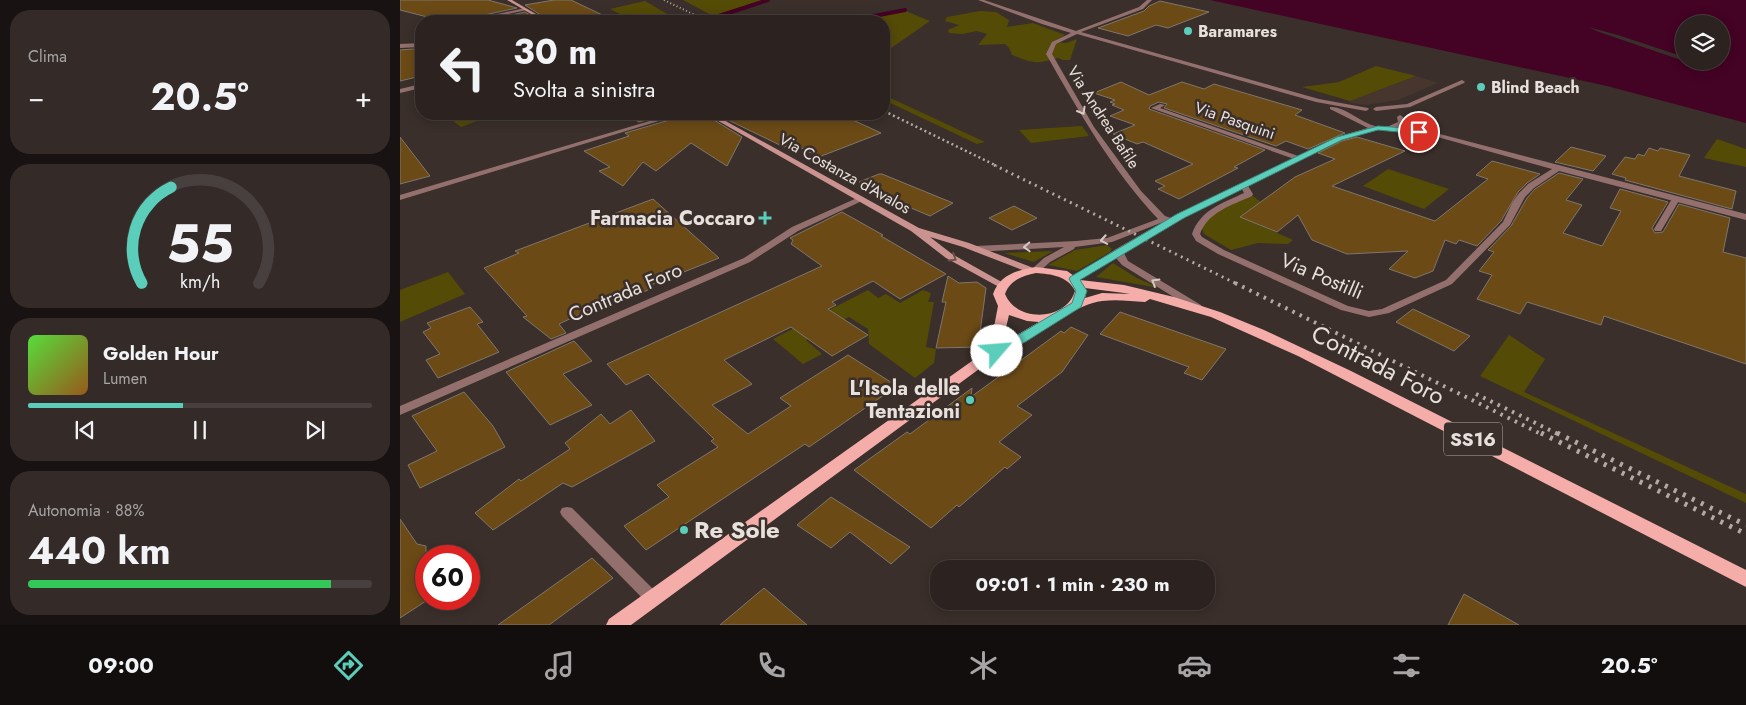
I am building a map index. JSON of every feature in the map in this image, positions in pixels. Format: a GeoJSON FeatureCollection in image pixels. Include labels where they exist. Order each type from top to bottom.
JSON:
{"type":"FeatureCollection","features":[{"type":"Feature","properties":{"kind":"main road"},"geometry":{"type":"LineString","coordinates":[[509,0],[536,15]]}},
{"type":"Feature","properties":{"kind":"main road","name":"Via Costanza d'Avalos"},"geometry":{"type":"LineString","coordinates":[[719,120],[914,229],[950,256],[1002,285]]}},
{"type":"Feature","properties":{"kind":"main road","name":"Via Costanza d'Avalos"},"geometry":{"type":"LineString","coordinates":[[914,229],[1035,270]]}},
{"type":"Feature","properties":{"kind":"main road"},"geometry":{"type":"LineString","coordinates":[[985,358],[999,332],[1004,306],[999,294],[1002,285],[1015,276],[1035,270]]}},
{"type":"Feature","properties":{"kind":"main road","name":"SS16"},"geometry":{"type":"LineString","coordinates":[[1035,270],[1057,272],[1075,281]]}},
{"type":"Feature","properties":{"kind":"main road"},"geometry":{"type":"LineString","coordinates":[[1075,281],[1082,296],[1077,304]]}},
{"type":"Feature","properties":{"kind":"main road","name":"Contrada Foro"},"geometry":{"type":"LineString","coordinates":[[1075,281],[1126,288],[1172,299],[1197,307],[1252,330],[1346,375],[1746,579]]}},
{"type":"Feature","properties":{"kind":"main road","name":"Contrada Foro"},"geometry":{"type":"LineString","coordinates":[[1077,304],[1102,297],[1172,299]]}},
{"type":"Feature","properties":{"kind":"main road","name":"SS16"},"geometry":{"type":"LineString","coordinates":[[1004,306],[1011,312],[1033,318],[1058,316],[1069,311],[1077,304]]}},
{"type":"Feature","properties":{"kind":"main road"},"geometry":{"type":"LineString","coordinates":[[616,625],[985,358],[1058,316]]}},
{"type":"Feature","properties":{"kind":"street"},"geometry":{"type":"LineString","coordinates":[[980,0],[1075,33],[1318,101],[1366,109],[1408,106],[1462,82]]}},
{"type":"Feature","properties":{"kind":"street"},"geometry":{"type":"LineString","coordinates":[[1075,33],[1141,8],[1150,0]]}},
{"type":"Feature","properties":{"kind":"street"},"geometry":{"type":"LineString","coordinates":[[496,15],[525,9]]}},
{"type":"Feature","properties":{"kind":"street","name":"Via Andrea Bafile"},"geometry":{"type":"LineString","coordinates":[[1075,33],[1054,43],[1049,54],[1101,142],[1138,193],[1164,219]]}},
{"type":"Feature","properties":{"kind":"street"},"geometry":{"type":"LineString","coordinates":[[400,46],[415,45]]}},
{"type":"Feature","properties":{"kind":"street"},"geometry":{"type":"LineString","coordinates":[[400,91],[415,87]]}},
{"type":"Feature","properties":{"kind":"street"},"geometry":{"type":"LineString","coordinates":[[1318,101],[1364,125],[1434,134],[1746,216]]}},
{"type":"Feature","properties":{"kind":"street"},"geometry":{"type":"LineString","coordinates":[[1389,128],[1400,125],[1402,120],[1400,117],[1408,106]]}},
{"type":"Feature","properties":{"kind":"street","name":"Via Pasquini"},"geometry":{"type":"LineString","coordinates":[[1162,108],[1300,158]]}},
{"type":"Feature","properties":{"kind":"street"},"geometry":{"type":"LineString","coordinates":[[1353,118],[1355,112],[1366,109]]}},
{"type":"Feature","properties":{"kind":"street"},"geometry":{"type":"LineString","coordinates":[[1376,109],[1390,112],[1434,134]]}},
{"type":"Feature","properties":{"kind":"street","name":"Via Pasquini"},"geometry":{"type":"LineString","coordinates":[[1340,138],[1353,118]]}},
{"type":"Feature","properties":{"kind":"street"},"geometry":{"type":"LineString","coordinates":[[400,198],[659,120]]}},
{"type":"Feature","properties":{"kind":"street","name":"Via Pasquini"},"geometry":{"type":"LineString","coordinates":[[1119,250],[1180,216],[1340,138],[1378,128]]}},
{"type":"Feature","properties":{"kind":"street","name":"Via Postilli"},"geometry":{"type":"LineString","coordinates":[[1244,186],[1249,194],[1210,214],[1200,222],[1196,234],[1199,240],[1221,252],[1345,308],[1369,314],[1385,311],[1449,282],[1508,223],[1516,203],[1526,190],[1558,168]]}},
{"type":"Feature","properties":{"kind":"street"},"geometry":{"type":"LineString","coordinates":[[1658,229],[1676,199]]}},
{"type":"Feature","properties":{"kind":"street","name":"Contrada Foro"},"geometry":{"type":"LineString","coordinates":[[400,411],[747,260],[795,229],[860,200]]}},
{"type":"Feature","properties":{"kind":"street","name":"Via Pasquini"},"geometry":{"type":"LineString","coordinates":[[1076,244],[1109,240],[1164,219],[1180,216]]}},
{"type":"Feature","properties":{"kind":"street"},"geometry":{"type":"LineString","coordinates":[[976,249],[1076,244]]}},
{"type":"Feature","properties":{"kind":"street"},"geometry":{"type":"LineString","coordinates":[[1035,270],[1047,260],[1076,244]]}},
{"type":"Feature","properties":{"kind":"street"},"geometry":{"type":"LineString","coordinates":[[1075,281],[1119,250],[1121,258],[1125,263],[1197,307]]}},
{"type":"Feature","properties":{"kind":"street"},"geometry":{"type":"LineString","coordinates":[[568,512],[652,598]]}},
{"type":"Feature","properties":{"kind":"shaded area"},"geometry":{"type":"Polygon","coordinates":[[[683,0],[764,0],[716,15],[711,15],[683,0]]]}},
{"type":"Feature","properties":{"kind":"shaded area"},"geometry":{"type":"Polygon","coordinates":[[[1210,0],[1746,0],[1746,123],[1607,86],[1210,0]]]}},
{"type":"Feature","properties":{"kind":"shaded area"},"geometry":{"type":"Polygon","coordinates":[[[645,1],[669,15],[622,15],[610,9],[645,1]]]}},
{"type":"Feature","properties":{"kind":"shaded area"},"geometry":{"type":"Polygon","coordinates":[[[903,10],[930,21],[890,49],[890,15],[877,15],[903,10]]]}},
{"type":"Feature","properties":{"kind":"shaded area"},"geometry":{"type":"Polygon","coordinates":[[[980,11],[996,12],[1009,20],[1007,27],[1033,23],[1065,35],[1053,42],[1066,43],[1077,39],[1070,60],[1058,58],[1040,62],[1025,60],[1012,55],[1005,44],[978,45],[987,34],[977,31],[962,34],[949,33],[948,30],[959,25],[945,21],[947,17],[980,11]]]}},
{"type":"Feature","properties":{"kind":"shaded area"},"geometry":{"type":"Polygon","coordinates":[[[1376,66],[1416,76],[1350,101],[1302,87],[1339,82],[1376,66]]]}},
{"type":"Feature","properties":{"kind":"shaded area"},"geometry":{"type":"Polygon","coordinates":[[[1416,76],[1438,83],[1398,100],[1366,105],[1347,102],[1416,76]]]}},
{"type":"Feature","properties":{"kind":"shaded area"},"geometry":{"type":"Polygon","coordinates":[[[890,98],[985,142],[977,144],[890,103],[890,98]]]}},
{"type":"Feature","properties":{"kind":"shaded area"},"geometry":{"type":"Polygon","coordinates":[[[452,120],[480,120],[461,127],[452,120]]]}},
{"type":"Feature","properties":{"kind":"shaded area"},"geometry":{"type":"Polygon","coordinates":[[[1082,126],[1089,136],[1031,143],[1019,130],[1082,126]]]}},
{"type":"Feature","properties":{"kind":"shaded area"},"geometry":{"type":"Polygon","coordinates":[[[1717,139],[1746,149],[1746,167],[1704,158],[1717,139]]]}},
{"type":"Feature","properties":{"kind":"shaded area"},"geometry":{"type":"Polygon","coordinates":[[[1388,169],[1449,189],[1424,209],[1363,186],[1388,169]]]}},
{"type":"Feature","properties":{"kind":"shaded area"},"geometry":{"type":"Polygon","coordinates":[[[1250,194],[1261,202],[1241,217],[1293,240],[1288,244],[1258,243],[1231,250],[1204,234],[1202,228],[1208,217],[1250,194]]]}},
{"type":"Feature","properties":{"kind":"shaded area"},"geometry":{"type":"Polygon","coordinates":[[[1107,245],[1112,249],[1110,252],[1077,271],[1048,265],[1075,250],[1107,245]]]}},
{"type":"Feature","properties":{"kind":"shaded area"},"geometry":{"type":"Polygon","coordinates":[[[1053,251],[1034,262],[1004,253],[1053,251]]]}},
{"type":"Feature","properties":{"kind":"shaded area"},"geometry":{"type":"Polygon","coordinates":[[[1113,263],[1137,278],[1159,288],[1096,277],[1113,263]]]}},
{"type":"Feature","properties":{"kind":"shaded area"},"geometry":{"type":"Polygon","coordinates":[[[448,272],[465,294],[400,322],[400,290],[448,272]]]}},
{"type":"Feature","properties":{"kind":"shaded area"},"geometry":{"type":"Polygon","coordinates":[[[868,290],[878,298],[886,294],[900,303],[923,290],[931,293],[928,302],[934,302],[926,347],[936,349],[934,363],[915,378],[869,344],[868,329],[849,317],[806,340],[822,354],[803,364],[773,339],[868,290]]]}},
{"type":"Feature","properties":{"kind":"shaded area"},"geometry":{"type":"Polygon","coordinates":[[[1509,335],[1545,359],[1524,392],[1746,494],[1746,503],[1480,376],[1509,335]]]}},
{"type":"Feature","properties":{"kind":"pier"},"geometry":{"type":"Polygon","coordinates":[[[1588,27],[1675,54],[1675,58],[1588,27]]]}},
{"type":"Feature","properties":{"kind":"building"},"geometry":{"type":"Polygon","coordinates":[[[400,0],[488,0],[517,8],[484,15],[420,15],[400,10],[400,0]]]}},
{"type":"Feature","properties":{"kind":"building"},"geometry":{"type":"Polygon","coordinates":[[[554,0],[571,0],[602,15],[541,15],[525,5],[554,0]]]}},
{"type":"Feature","properties":{"kind":"building"},"geometry":{"type":"Polygon","coordinates":[[[1160,1],[1209,12],[1168,28],[1156,25],[1128,36],[1098,28],[1144,11],[1149,6],[1160,1]]]}},
{"type":"Feature","properties":{"kind":"building"},"geometry":{"type":"Polygon","coordinates":[[[525,12],[530,15],[511,15],[525,12]]]}},
{"type":"Feature","properties":{"kind":"building"},"geometry":{"type":"Polygon","coordinates":[[[400,50],[415,50],[415,77],[400,81],[400,50]]]}},
{"type":"Feature","properties":{"kind":"building"},"geometry":{"type":"Polygon","coordinates":[[[1121,82],[1149,95],[1182,82],[1204,89],[1214,84],[1302,110],[1295,115],[1345,133],[1308,149],[1286,141],[1276,146],[1164,108],[1167,104],[1159,102],[1150,106],[1149,109],[1265,150],[1234,167],[1238,168],[1179,199],[1158,189],[1165,186],[1155,181],[1193,164],[1143,142],[1137,144],[1113,134],[1135,125],[1110,116],[1124,110],[1112,105],[1115,104],[1110,102],[1115,100],[1094,93],[1121,82]]]}},
{"type":"Feature","properties":{"kind":"building"},"geometry":{"type":"Polygon","coordinates":[[[669,120],[714,120],[742,137],[727,166],[691,143],[656,171],[643,162],[623,186],[599,171],[610,167],[584,151],[629,136],[625,133],[669,120]]]}},
{"type":"Feature","properties":{"kind":"building"},"geometry":{"type":"Polygon","coordinates":[[[728,120],[853,120],[881,133],[819,157],[794,144],[784,147],[728,120]]]}},
{"type":"Feature","properties":{"kind":"building"},"geometry":{"type":"Polygon","coordinates":[[[400,137],[430,176],[400,184],[400,137]]]}},
{"type":"Feature","properties":{"kind":"building"},"geometry":{"type":"Polygon","coordinates":[[[1357,137],[1405,151],[1332,186],[1435,221],[1488,179],[1476,175],[1492,161],[1540,174],[1518,192],[1501,221],[1477,246],[1459,240],[1456,244],[1445,240],[1433,271],[1415,278],[1389,269],[1408,251],[1347,254],[1312,240],[1298,215],[1277,232],[1240,217],[1295,177],[1335,159],[1318,153],[1342,141],[1357,137]]]}},
{"type":"Feature","properties":{"kind":"building"},"geometry":{"type":"Polygon","coordinates":[[[1571,147],[1606,156],[1593,171],[1555,162],[1571,147]]]}},
{"type":"Feature","properties":{"kind":"building"},"geometry":{"type":"Polygon","coordinates":[[[1649,148],[1658,151],[1660,148],[1690,155],[1679,176],[1736,191],[1732,209],[1625,180],[1626,178],[1612,174],[1625,157],[1635,159],[1638,154],[1644,156],[1649,148]]]}},
{"type":"Feature","properties":{"kind":"building"},"geometry":{"type":"Polygon","coordinates":[[[1559,173],[1583,179],[1566,200],[1582,205],[1563,233],[1602,246],[1621,211],[1610,208],[1620,189],[1668,202],[1652,228],[1655,233],[1663,232],[1679,204],[1730,218],[1723,252],[1746,258],[1746,364],[1604,316],[1601,325],[1527,302],[1520,314],[1477,299],[1492,275],[1479,271],[1494,252],[1488,250],[1511,226],[1527,198],[1535,189],[1559,173]]]}},
{"type":"Feature","properties":{"kind":"building"},"geometry":{"type":"Polygon","coordinates":[[[879,174],[953,203],[930,216],[859,182],[879,174]]]}},
{"type":"Feature","properties":{"kind":"building"},"geometry":{"type":"Polygon","coordinates":[[[653,199],[719,258],[651,285],[654,287],[631,298],[627,295],[616,300],[614,298],[559,324],[566,333],[551,339],[523,317],[527,316],[484,268],[519,253],[515,251],[653,199]]]}},
{"type":"Feature","properties":{"kind":"building"},"geometry":{"type":"Polygon","coordinates":[[[1014,206],[1037,218],[1012,230],[989,218],[1014,206]]]}},
{"type":"Feature","properties":{"kind":"building"},"geometry":{"type":"Polygon","coordinates":[[[842,212],[946,274],[900,299],[873,281],[832,302],[836,305],[828,309],[868,335],[832,356],[791,327],[724,360],[752,384],[712,405],[748,434],[791,406],[780,398],[848,355],[897,386],[809,447],[805,444],[646,550],[624,526],[669,497],[657,485],[718,447],[711,441],[714,439],[648,374],[626,385],[607,364],[822,266],[791,244],[793,240],[790,238],[842,212]]]}},
{"type":"Feature","properties":{"kind":"building"},"geometry":{"type":"Polygon","coordinates":[[[948,276],[959,283],[977,282],[986,288],[978,347],[936,348],[946,302],[942,302],[948,276]]]}},
{"type":"Feature","properties":{"kind":"building"},"geometry":{"type":"Polygon","coordinates":[[[470,307],[483,322],[477,324],[499,352],[438,378],[426,360],[440,354],[423,332],[431,328],[427,323],[470,307]]]}},
{"type":"Feature","properties":{"kind":"building"},"geometry":{"type":"Polygon","coordinates":[[[1413,309],[1470,336],[1454,351],[1396,322],[1413,309]]]}},
{"type":"Feature","properties":{"kind":"building"},"geometry":{"type":"Polygon","coordinates":[[[1120,312],[1226,349],[1202,380],[1184,373],[1189,367],[1100,334],[1120,312]]]}},
{"type":"Feature","properties":{"kind":"building"},"geometry":{"type":"Polygon","coordinates":[[[1071,327],[1088,335],[1062,372],[1017,406],[1032,415],[999,442],[1021,457],[1007,469],[1005,467],[959,507],[957,505],[931,528],[854,470],[907,432],[910,434],[972,388],[971,397],[1061,331],[1064,333],[1071,327]]]}},
{"type":"Feature","properties":{"kind":"building"},"geometry":{"type":"Polygon","coordinates":[[[574,341],[592,361],[563,374],[592,405],[550,425],[506,372],[574,341]]]}},
{"type":"Feature","properties":{"kind":"building"},"geometry":{"type":"Polygon","coordinates":[[[464,392],[493,426],[505,447],[420,488],[408,465],[437,451],[412,416],[464,392]]]}},
{"type":"Feature","properties":{"kind":"building"},"geometry":{"type":"Polygon","coordinates":[[[631,410],[655,441],[572,487],[563,483],[493,530],[475,513],[519,479],[521,481],[570,449],[565,443],[601,414],[610,424],[631,410]]]}},
{"type":"Feature","properties":{"kind":"building"},"geometry":{"type":"Polygon","coordinates":[[[831,497],[910,547],[891,564],[850,532],[831,548],[797,525],[831,497]]]}},
{"type":"Feature","properties":{"kind":"building"},"geometry":{"type":"Polygon","coordinates":[[[400,519],[417,544],[422,545],[415,545],[415,608],[400,618],[400,519]]]}},
{"type":"Feature","properties":{"kind":"building"},"geometry":{"type":"Polygon","coordinates":[[[592,558],[613,578],[549,625],[498,625],[592,558]]]}},
{"type":"Feature","properties":{"kind":"building"},"geometry":{"type":"Polygon","coordinates":[[[764,588],[807,625],[720,625],[764,588]]]}},
{"type":"Feature","properties":{"kind":"building"},"geometry":{"type":"Polygon","coordinates":[[[1464,594],[1519,625],[1448,625],[1464,594]]]}},
{"type":"Feature","properties":{"kind":"waterway"},"geometry":{"type":"LineString","coordinates":[[722,15],[768,0]]}},
{"type":"Feature","properties":{"kind":"waterway"},"geometry":{"type":"LineString","coordinates":[[879,15],[905,10]]}},
{"type":"Feature","properties":{"kind":"railway"},"geometry":{"type":"LineString","coordinates":[[664,0],[695,15]]}},
{"type":"Feature","properties":{"kind":"railway"},"geometry":{"type":"LineString","coordinates":[[890,114],[997,166]]}},
{"type":"Feature","properties":{"kind":"railway"},"geometry":{"type":"LineString","coordinates":[[994,165],[1237,284]]}},
{"type":"Feature","properties":{"kind":"railway"},"geometry":{"type":"LineString","coordinates":[[1235,283],[1543,435]]}},
{"type":"Feature","properties":{"kind":"railway"},"geometry":{"type":"LineString","coordinates":[[1476,394],[1560,435]]}},
{"type":"Feature","properties":{"kind":"railway"},"geometry":{"type":"LineString","coordinates":[[1541,433],[1746,534]]}},
{"type":"Feature","properties":{"kind":"railway"},"geometry":{"type":"LineString","coordinates":[[1557,433],[1746,525]]}},
{"type":"Feature","properties":{"kind":"place","name":"Baramares"},"geometry":{"type":"Point","coordinates":[1188,31]}},
{"type":"Feature","properties":{"kind":"place","name":"Blind Beach"},"geometry":{"type":"Point","coordinates":[1481,87]}},
{"type":"Feature","properties":{"kind":"place","name":"Farmacia Coccaro"},"geometry":{"type":"Point","coordinates":[765,218]}},
{"type":"Feature","properties":{"kind":"place","name":"L'Isola delle Tentazioni"},"geometry":{"type":"Point","coordinates":[970,400]}},
{"type":"Feature","properties":{"kind":"place","name":"Re Sole"},"geometry":{"type":"Point","coordinates":[684,530]}},
{"type":"Feature","properties":{"kind":"route"},"geometry":{"type":"LineString","coordinates":[[997,351],[1069,311],[1077,304],[1082,296],[1080,287],[1074,279],[1119,250],[1180,216],[1340,138],[1378,128],[1419,132]]}}]}
